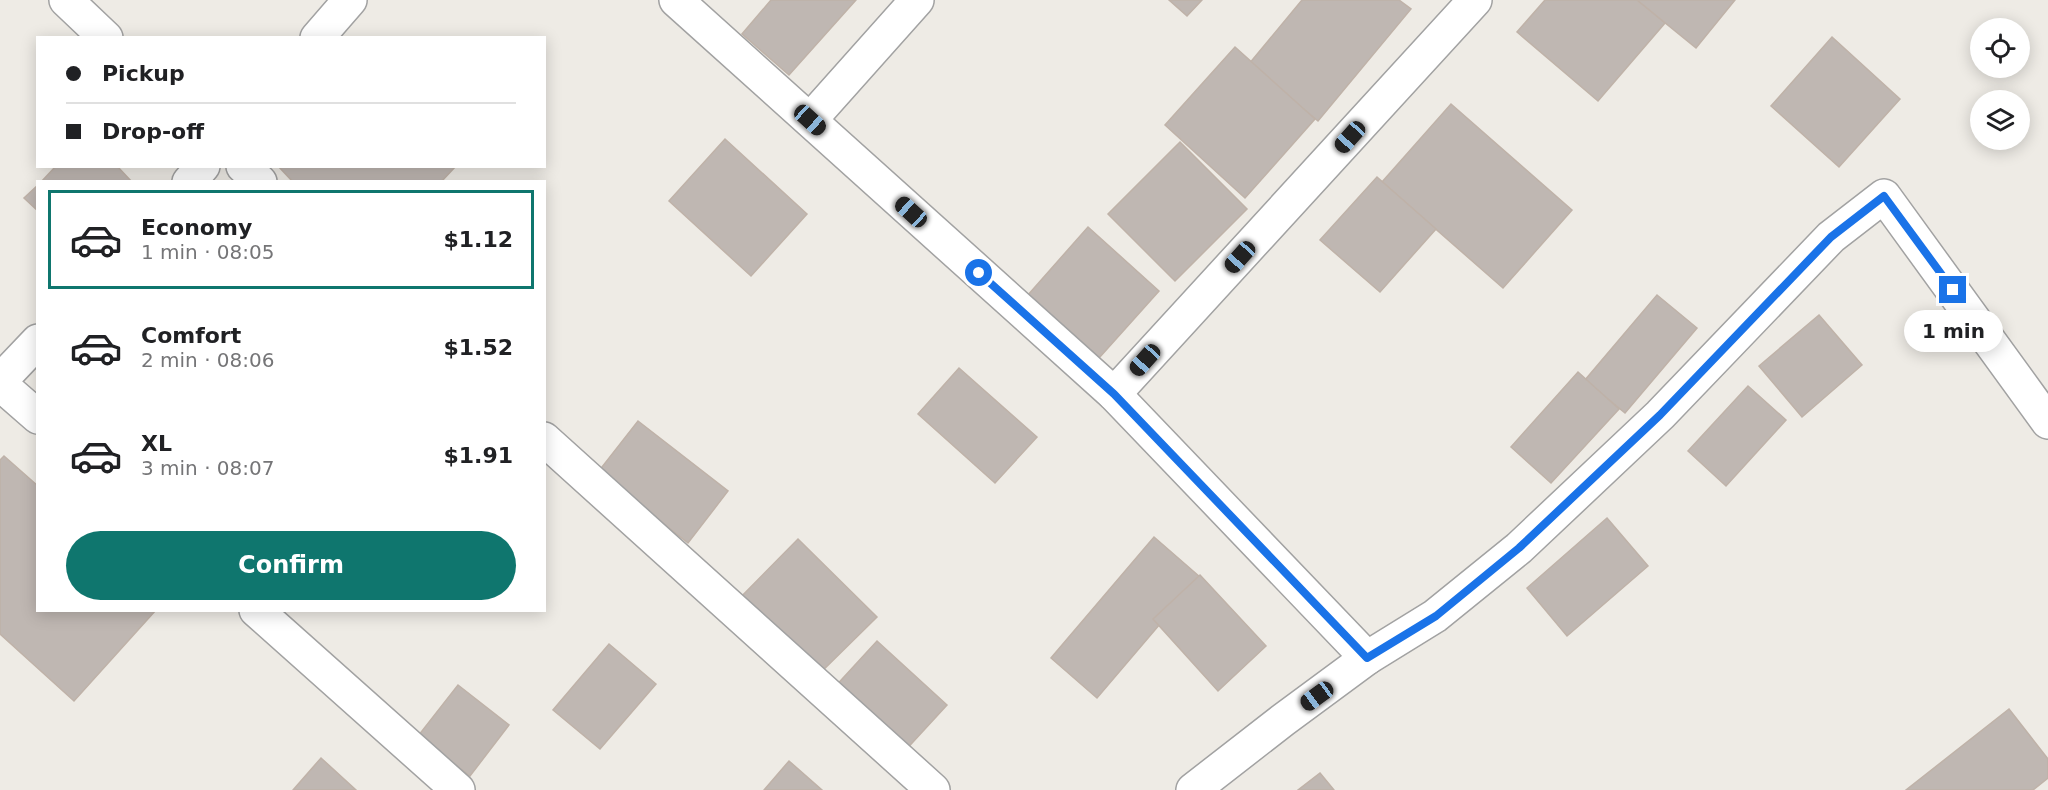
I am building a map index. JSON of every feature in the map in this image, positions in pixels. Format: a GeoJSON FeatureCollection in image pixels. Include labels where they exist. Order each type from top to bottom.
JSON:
{"type":"FeatureCollection","features":[{"type":"Feature","properties":{"kind":"street"},"geometry":{"type":"LineString","coordinates":[[66,0],[104,36]]}},
{"type":"Feature","properties":{"kind":"street"},"geometry":{"type":"LineString","coordinates":[[319,36],[350,0]]}},
{"type":"Feature","properties":{"kind":"street"},"geometry":{"type":"LineString","coordinates":[[676,0],[1114,394],[1367,658]]}},
{"type":"Feature","properties":{"kind":"street"},"geometry":{"type":"LineString","coordinates":[[810,120],[917,0]]}},
{"type":"Feature","properties":{"kind":"street"},"geometry":{"type":"LineString","coordinates":[[1114,394],[1475,0]]}},
{"type":"Feature","properties":{"kind":"street"},"geometry":{"type":"LineString","coordinates":[[191,180],[201,168]]}},
{"type":"Feature","properties":{"kind":"street"},"geometry":{"type":"LineString","coordinates":[[245,168],[258,180]]}},
{"type":"Feature","properties":{"kind":"street"},"geometry":{"type":"LineString","coordinates":[[1193,790],[1367,658],[1436,616],[1519,548],[1660,415],[1831,237],[1884,196],[2048,422]]}},
{"type":"Feature","properties":{"kind":"street"},"geometry":{"type":"LineString","coordinates":[[36,343],[0,382],[36,415]]}},
{"type":"Feature","properties":{"kind":"street"},"geometry":{"type":"LineString","coordinates":[[546,441],[933,790]]}},
{"type":"Feature","properties":{"kind":"street"},"geometry":{"type":"LineString","coordinates":[[258,612],[458,790]]}},
{"type":"Feature","properties":{"kind":"building"},"geometry":{"type":"Polygon","coordinates":[[[771,0],[856,0],[789,75],[742,34],[771,0]]]}},
{"type":"Feature","properties":{"kind":"building"},"geometry":{"type":"Polygon","coordinates":[[[1169,0],[1202,0],[1187,16],[1169,0]]]}},
{"type":"Feature","properties":{"kind":"building"},"geometry":{"type":"Polygon","coordinates":[[[1302,0],[1399,0],[1411,9],[1318,121],[1249,64],[1302,0]]]}},
{"type":"Feature","properties":{"kind":"building"},"geometry":{"type":"Polygon","coordinates":[[[1545,0],[1638,0],[1665,23],[1598,101],[1517,32],[1545,0]]]}},
{"type":"Feature","properties":{"kind":"building"},"geometry":{"type":"Polygon","coordinates":[[[1637,0],[1735,0],[1696,48],[1637,0]]]}},
{"type":"Feature","properties":{"kind":"building"},"geometry":{"type":"Polygon","coordinates":[[[1832,37],[1900,99],[1839,167],[1771,106],[1832,37]]]}},
{"type":"Feature","properties":{"kind":"building"},"geometry":{"type":"Polygon","coordinates":[[[1235,47],[1315,119],[1245,198],[1165,125],[1235,47]]]}},
{"type":"Feature","properties":{"kind":"building"},"geometry":{"type":"Polygon","coordinates":[[[1451,104],[1572,210],[1503,288],[1382,182],[1451,104]]]}},
{"type":"Feature","properties":{"kind":"building"},"geometry":{"type":"Polygon","coordinates":[[[725,139],[807,214],[751,276],[669,201],[725,139]]]}},
{"type":"Feature","properties":{"kind":"building"},"geometry":{"type":"Polygon","coordinates":[[[1180,142],[1247,209],[1175,281],[1108,214],[1180,142]]]}},
{"type":"Feature","properties":{"kind":"building"},"geometry":{"type":"Polygon","coordinates":[[[54,168],[119,168],[130,180],[43,180],[54,168]]]}},
{"type":"Feature","properties":{"kind":"building"},"geometry":{"type":"Polygon","coordinates":[[[280,168],[454,168],[443,180],[291,180],[280,168]]]}},
{"type":"Feature","properties":{"kind":"building"},"geometry":{"type":"Polygon","coordinates":[[[1377,177],[1436,229],[1380,292],[1320,240],[1377,177]]]}},
{"type":"Feature","properties":{"kind":"building"},"geometry":{"type":"Polygon","coordinates":[[[36,187],[36,209],[24,198],[36,187]]]}},
{"type":"Feature","properties":{"kind":"building"},"geometry":{"type":"Polygon","coordinates":[[[1088,227],[1159,291],[1091,367],[1020,304],[1088,227]]]}},
{"type":"Feature","properties":{"kind":"building"},"geometry":{"type":"Polygon","coordinates":[[[1657,295],[1697,328],[1625,413],[1585,380],[1657,295]]]}},
{"type":"Feature","properties":{"kind":"building"},"geometry":{"type":"Polygon","coordinates":[[[1819,315],[1862,365],[1802,417],[1759,366],[1819,315]]]}},
{"type":"Feature","properties":{"kind":"building"},"geometry":{"type":"Polygon","coordinates":[[[959,368],[1037,437],[995,483],[918,414],[959,368]]]}},
{"type":"Feature","properties":{"kind":"building"},"geometry":{"type":"Polygon","coordinates":[[[1578,372],[1619,409],[1551,483],[1511,447],[1578,372]]]}},
{"type":"Feature","properties":{"kind":"building"},"geometry":{"type":"Polygon","coordinates":[[[1748,386],[1786,420],[1726,486],[1688,451],[1748,386]]]}},
{"type":"Feature","properties":{"kind":"building"},"geometry":{"type":"Polygon","coordinates":[[[638,421],[728,491],[688,543],[598,472],[638,421]]]}},
{"type":"Feature","properties":{"kind":"building"},"geometry":{"type":"Polygon","coordinates":[[[4,456],[36,484],[36,612],[154,612],[74,701],[0,634],[0,460],[4,456]]]}},
{"type":"Feature","properties":{"kind":"building"},"geometry":{"type":"Polygon","coordinates":[[[1607,518],[1648,566],[1567,636],[1527,588],[1607,518]]]}},
{"type":"Feature","properties":{"kind":"building"},"geometry":{"type":"Polygon","coordinates":[[[1154,537],[1200,577],[1097,698],[1051,658],[1154,537]]]}},
{"type":"Feature","properties":{"kind":"building"},"geometry":{"type":"Polygon","coordinates":[[[798,539],[877,617],[809,684],[732,606],[798,539]]]}},
{"type":"Feature","properties":{"kind":"building"},"geometry":{"type":"Polygon","coordinates":[[[1200,575],[1266,646],[1218,691],[1153,619],[1200,575]]]}},
{"type":"Feature","properties":{"kind":"building"},"geometry":{"type":"Polygon","coordinates":[[[877,641],[947,705],[902,754],[832,690],[877,641]]]}},
{"type":"Feature","properties":{"kind":"building"},"geometry":{"type":"Polygon","coordinates":[[[609,644],[656,684],[600,749],[553,710],[609,644]]]}},
{"type":"Feature","properties":{"kind":"building"},"geometry":{"type":"Polygon","coordinates":[[[458,685],[509,725],[470,776],[418,736],[458,685]]]}},
{"type":"Feature","properties":{"kind":"building"},"geometry":{"type":"Polygon","coordinates":[[[2009,709],[2048,759],[2048,778],[2033,790],[1906,790],[2009,709]]]}},
{"type":"Feature","properties":{"kind":"building"},"geometry":{"type":"Polygon","coordinates":[[[321,758],[356,790],[293,790],[321,758]]]}},
{"type":"Feature","properties":{"kind":"building"},"geometry":{"type":"Polygon","coordinates":[[[789,761],[822,790],[764,790],[789,761]]]}},
{"type":"Feature","properties":{"kind":"building"},"geometry":{"type":"Polygon","coordinates":[[[1320,773],[1334,790],[1298,790],[1320,773]]]}},
{"type":"Feature","properties":{"kind":"route"},"geometry":{"type":"LineString","coordinates":[[979,273],[1114,394],[1367,658],[1436,616],[1519,548],[1660,415],[1831,237],[1884,196],[1953,290]]}}]}
